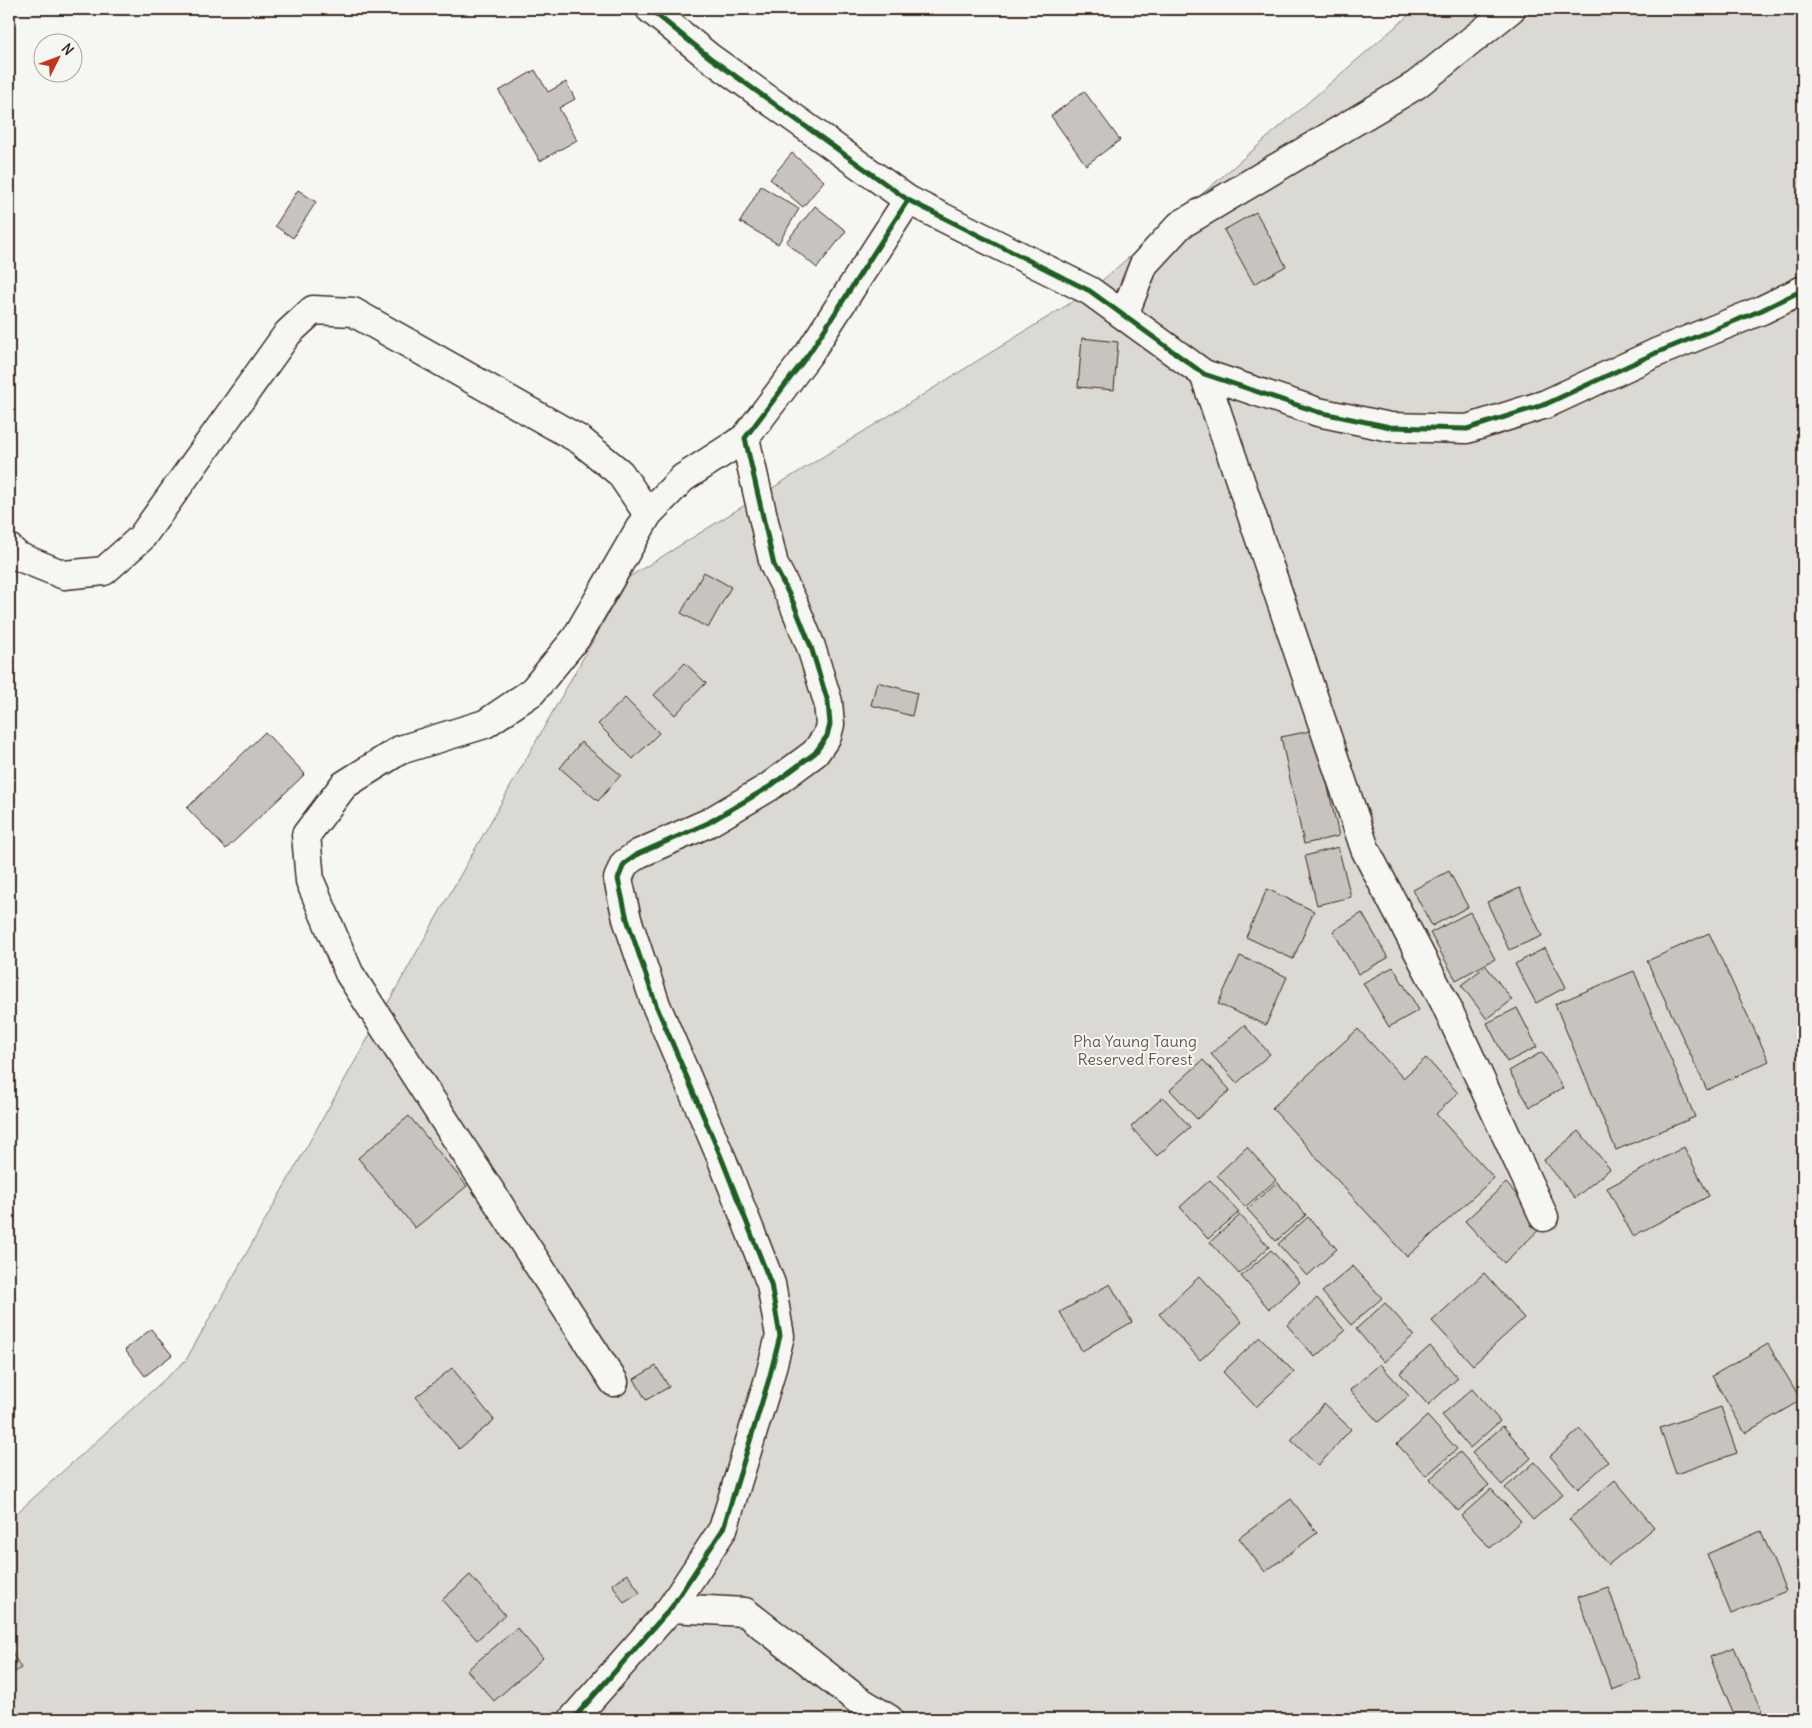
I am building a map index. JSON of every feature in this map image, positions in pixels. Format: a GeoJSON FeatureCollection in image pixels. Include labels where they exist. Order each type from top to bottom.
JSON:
{"type":"FeatureCollection","features":[{"type":"Feature","properties":{"kind":"street"},"geometry":{"type":"LineString","coordinates":[[650,9],[709,57],[908,200],[1090,291],[1204,374],[1318,412],[1390,427],[1467,429],[1546,404],[1658,352],[1762,310],[1803,290]]}},
{"type":"Feature","properties":{"kind":"street"},"geometry":{"type":"LineString","coordinates":[[1124,315],[1144,264],[1180,225],[1416,85],[1511,9]]}},
{"type":"Feature","properties":{"kind":"street"},"geometry":{"type":"LineString","coordinates":[[614,1382],[349,973],[310,881],[306,835],[344,785],[400,750],[485,724],[532,692],[576,638],[648,514],[683,478],[745,438],[810,352],[908,200]]}},
{"type":"Feature","properties":{"kind":"street"},"geometry":{"type":"LineString","coordinates":[[9,548],[17,556],[64,575],[104,571],[141,538],[288,333],[313,310],[353,312],[580,440],[620,473],[648,514]]}},
{"type":"Feature","properties":{"kind":"street"},"geometry":{"type":"LineString","coordinates":[[1204,374],[1364,849],[1445,1003],[1544,1217]]}},
{"type":"Feature","properties":{"kind":"street"},"geometry":{"type":"LineString","coordinates":[[572,1719],[671,1608],[723,1530],[769,1379],[780,1336],[772,1284],[721,1156],[656,1005],[626,919],[618,879],[624,864],[638,854],[708,822],[769,788],[815,753],[827,736],[830,724],[828,702],[811,647],[793,602],[774,565],[745,438]]}},
{"type":"Feature","properties":{"kind":"street"},"geometry":{"type":"LineString","coordinates":[[671,1608],[745,1612],[858,1700],[889,1719]]}},
{"type":"Feature","properties":{"kind":"green space","name":"Pha Yaung Taung Reserved Forest"},"geometry":{"type":"Polygon","coordinates":[[[1416,9],[1803,9],[1803,1719],[9,1719],[9,1520],[186,1360],[629,577],[1090,291],[1416,9]]]}},
{"type":"Feature","properties":{"kind":"building"},"geometry":{"type":"Polygon","coordinates":[[[535,70],[548,92],[566,82],[575,99],[559,108],[577,140],[540,161],[499,91],[535,70]]]}},
{"type":"Feature","properties":{"kind":"building"},"geometry":{"type":"Polygon","coordinates":[[[1084,91],[1120,140],[1086,165],[1051,116],[1084,91]]]}},
{"type":"Feature","properties":{"kind":"building"},"geometry":{"type":"Polygon","coordinates":[[[792,153],[824,181],[803,207],[770,179],[792,153]]]}},
{"type":"Feature","properties":{"kind":"building"},"geometry":{"type":"Polygon","coordinates":[[[761,186],[799,209],[778,244],[740,222],[761,186]]]}},
{"type":"Feature","properties":{"kind":"building"},"geometry":{"type":"Polygon","coordinates":[[[298,190],[316,202],[293,238],[275,226],[298,190]]]}},
{"type":"Feature","properties":{"kind":"building"},"geometry":{"type":"Polygon","coordinates":[[[815,206],[846,231],[817,268],[786,242],[815,206]]]}},
{"type":"Feature","properties":{"kind":"building"},"geometry":{"type":"Polygon","coordinates":[[[1256,212],[1286,266],[1254,284],[1224,230],[1256,212]]]}},
{"type":"Feature","properties":{"kind":"building"},"geometry":{"type":"Polygon","coordinates":[[[1082,338],[1118,342],[1114,390],[1078,387],[1082,338]]]}},
{"type":"Feature","properties":{"kind":"building"},"geometry":{"type":"Polygon","coordinates":[[[704,572],[731,587],[708,628],[681,613],[704,572]]]}},
{"type":"Feature","properties":{"kind":"building"},"geometry":{"type":"Polygon","coordinates":[[[685,663],[706,683],[675,715],[654,695],[685,663]]]}},
{"type":"Feature","properties":{"kind":"building"},"geometry":{"type":"Polygon","coordinates":[[[877,682],[917,693],[912,716],[871,705],[877,682]]]}},
{"type":"Feature","properties":{"kind":"building"},"geometry":{"type":"Polygon","coordinates":[[[625,698],[659,733],[633,759],[598,724],[625,698]]]}},
{"type":"Feature","properties":{"kind":"building"},"geometry":{"type":"Polygon","coordinates":[[[1315,730],[1339,836],[1304,844],[1281,737],[1315,730]]]}},
{"type":"Feature","properties":{"kind":"building"},"geometry":{"type":"Polygon","coordinates":[[[265,732],[305,774],[226,849],[187,808],[265,732]]]}},
{"type":"Feature","properties":{"kind":"building"},"geometry":{"type":"Polygon","coordinates":[[[581,742],[621,775],[598,801],[560,768],[581,742]]]}},
{"type":"Feature","properties":{"kind":"building"},"geometry":{"type":"Polygon","coordinates":[[[1338,847],[1351,897],[1317,905],[1305,856],[1338,847]]]}},
{"type":"Feature","properties":{"kind":"building"},"geometry":{"type":"Polygon","coordinates":[[[1449,871],[1468,907],[1432,926],[1413,890],[1449,871]]]}},
{"type":"Feature","properties":{"kind":"building"},"geometry":{"type":"Polygon","coordinates":[[[1520,888],[1542,936],[1509,950],[1487,902],[1520,888]]]}},
{"type":"Feature","properties":{"kind":"building"},"geometry":{"type":"Polygon","coordinates":[[[1267,889],[1314,911],[1293,959],[1246,937],[1267,889]]]}},
{"type":"Feature","properties":{"kind":"building"},"geometry":{"type":"Polygon","coordinates":[[[1470,912],[1495,959],[1456,980],[1430,933],[1470,912]]]}},
{"type":"Feature","properties":{"kind":"building"},"geometry":{"type":"Polygon","coordinates":[[[1362,913],[1388,958],[1358,974],[1333,931],[1362,913]]]}},
{"type":"Feature","properties":{"kind":"building"},"geometry":{"type":"Polygon","coordinates":[[[1709,933],[1769,1061],[1707,1090],[1647,961],[1709,933]]]}},
{"type":"Feature","properties":{"kind":"building"},"geometry":{"type":"Polygon","coordinates":[[[1545,948],[1566,987],[1536,1003],[1515,964],[1545,948]]]}},
{"type":"Feature","properties":{"kind":"building"},"geometry":{"type":"Polygon","coordinates":[[[1240,956],[1287,977],[1266,1025],[1218,1004],[1240,956]]]}},
{"type":"Feature","properties":{"kind":"building"},"geometry":{"type":"Polygon","coordinates":[[[1486,966],[1512,1000],[1487,1019],[1461,985],[1486,966]]]}},
{"type":"Feature","properties":{"kind":"building"},"geometry":{"type":"Polygon","coordinates":[[[1393,967],[1419,1010],[1389,1027],[1363,983],[1393,967]]]}},
{"type":"Feature","properties":{"kind":"building"},"geometry":{"type":"Polygon","coordinates":[[[1634,971],[1695,1117],[1616,1150],[1555,1004],[1634,971]]]}},
{"type":"Feature","properties":{"kind":"building"},"geometry":{"type":"Polygon","coordinates":[[[1517,1008],[1537,1047],[1507,1062],[1487,1023],[1517,1008]]]}},
{"type":"Feature","properties":{"kind":"building"},"geometry":{"type":"Polygon","coordinates":[[[1244,1025],[1270,1054],[1237,1083],[1211,1054],[1244,1025]]]}},
{"type":"Feature","properties":{"kind":"building"},"geometry":{"type":"Polygon","coordinates":[[[1358,1029],[1403,1078],[1426,1058],[1458,1093],[1436,1114],[1494,1178],[1407,1257],[1272,1108],[1358,1029]]]}},
{"type":"Feature","properties":{"kind":"building"},"geometry":{"type":"Polygon","coordinates":[[[1542,1052],[1563,1088],[1530,1107],[1509,1071],[1542,1052]]]}},
{"type":"Feature","properties":{"kind":"building"},"geometry":{"type":"Polygon","coordinates":[[[1203,1060],[1230,1090],[1197,1119],[1170,1090],[1203,1060]]]}},
{"type":"Feature","properties":{"kind":"building"},"geometry":{"type":"Polygon","coordinates":[[[1163,1097],[1190,1127],[1157,1156],[1131,1127],[1163,1097]]]}},
{"type":"Feature","properties":{"kind":"building"},"geometry":{"type":"Polygon","coordinates":[[[409,1116],[467,1186],[415,1228],[358,1158],[409,1116]]]}},
{"type":"Feature","properties":{"kind":"building"},"geometry":{"type":"Polygon","coordinates":[[[1579,1131],[1610,1169],[1575,1198],[1544,1160],[1579,1131]]]}},
{"type":"Feature","properties":{"kind":"building"},"geometry":{"type":"Polygon","coordinates":[[[1247,1147],[1276,1180],[1245,1207],[1217,1175],[1247,1147]]]}},
{"type":"Feature","properties":{"kind":"building"},"geometry":{"type":"Polygon","coordinates":[[[1684,1147],[1709,1196],[1633,1236],[1607,1188],[1684,1147]]]}},
{"type":"Feature","properties":{"kind":"building"},"geometry":{"type":"Polygon","coordinates":[[[1210,1180],[1239,1212],[1208,1239],[1180,1207],[1210,1180]]]}},
{"type":"Feature","properties":{"kind":"building"},"geometry":{"type":"Polygon","coordinates":[[[1277,1182],[1306,1215],[1276,1241],[1247,1209],[1277,1182]]]}},
{"type":"Feature","properties":{"kind":"building"},"geometry":{"type":"Polygon","coordinates":[[[1506,1183],[1544,1225],[1504,1263],[1465,1221],[1506,1183]]]}},
{"type":"Feature","properties":{"kind":"building"},"geometry":{"type":"Polygon","coordinates":[[[1240,1215],[1269,1247],[1239,1274],[1210,1242],[1240,1215]]]}},
{"type":"Feature","properties":{"kind":"building"},"geometry":{"type":"Polygon","coordinates":[[[1308,1217],[1337,1249],[1307,1276],[1278,1244],[1308,1217]]]}},
{"type":"Feature","properties":{"kind":"building"},"geometry":{"type":"Polygon","coordinates":[[[1271,1250],[1300,1282],[1269,1309],[1241,1276],[1271,1250]]]}},
{"type":"Feature","properties":{"kind":"building"},"geometry":{"type":"Polygon","coordinates":[[[1353,1266],[1382,1298],[1351,1325],[1322,1292],[1353,1266]]]}},
{"type":"Feature","properties":{"kind":"building"},"geometry":{"type":"Polygon","coordinates":[[[1484,1273],[1524,1318],[1473,1365],[1432,1321],[1484,1273]]]}},
{"type":"Feature","properties":{"kind":"building"},"geometry":{"type":"Polygon","coordinates":[[[1200,1276],[1242,1322],[1200,1360],[1159,1314],[1200,1276]]]}},
{"type":"Feature","properties":{"kind":"building"},"geometry":{"type":"Polygon","coordinates":[[[1110,1284],[1132,1322],[1082,1351],[1060,1312],[1110,1284]]]}},
{"type":"Feature","properties":{"kind":"building"},"geometry":{"type":"Polygon","coordinates":[[[1317,1298],[1345,1331],[1315,1357],[1287,1325],[1317,1298]]]}},
{"type":"Feature","properties":{"kind":"building"},"geometry":{"type":"Polygon","coordinates":[[[1385,1303],[1414,1335],[1384,1362],[1356,1329],[1385,1303]]]}},
{"type":"Feature","properties":{"kind":"building"},"geometry":{"type":"Polygon","coordinates":[[[151,1329],[172,1355],[145,1376],[125,1350],[151,1329]]]}},
{"type":"Feature","properties":{"kind":"building"},"geometry":{"type":"Polygon","coordinates":[[[1260,1337],[1294,1372],[1256,1407],[1223,1372],[1260,1337]]]}},
{"type":"Feature","properties":{"kind":"building"},"geometry":{"type":"Polygon","coordinates":[[[1768,1344],[1801,1400],[1745,1433],[1712,1376],[1768,1344]]]}},
{"type":"Feature","properties":{"kind":"building"},"geometry":{"type":"Polygon","coordinates":[[[1430,1346],[1458,1378],[1428,1405],[1400,1373],[1430,1346]]]}},
{"type":"Feature","properties":{"kind":"building"},"geometry":{"type":"Polygon","coordinates":[[[1380,1364],[1409,1396],[1378,1422],[1350,1390],[1380,1364]]]}},
{"type":"Feature","properties":{"kind":"building"},"geometry":{"type":"Polygon","coordinates":[[[656,1366],[669,1387],[646,1400],[634,1379],[656,1366]]]}},
{"type":"Feature","properties":{"kind":"building"},"geometry":{"type":"Polygon","coordinates":[[[452,1368],[494,1420],[459,1449],[416,1397],[452,1368]]]}},
{"type":"Feature","properties":{"kind":"building"},"geometry":{"type":"Polygon","coordinates":[[[1472,1389],[1500,1421],[1470,1448],[1442,1415],[1472,1389]]]}},
{"type":"Feature","properties":{"kind":"building"},"geometry":{"type":"Polygon","coordinates":[[[1324,1404],[1351,1429],[1318,1466],[1291,1440],[1324,1404]]]}},
{"type":"Feature","properties":{"kind":"building"},"geometry":{"type":"Polygon","coordinates":[[[1721,1407],[1737,1453],[1676,1474],[1660,1428],[1721,1407]]]}},
{"type":"Feature","properties":{"kind":"building"},"geometry":{"type":"Polygon","coordinates":[[[1427,1416],[1457,1449],[1426,1476],[1397,1444],[1427,1416]]]}},
{"type":"Feature","properties":{"kind":"building"},"geometry":{"type":"Polygon","coordinates":[[[1503,1426],[1531,1458],[1502,1485],[1472,1453],[1503,1426]]]}},
{"type":"Feature","properties":{"kind":"building"},"geometry":{"type":"Polygon","coordinates":[[[1580,1429],[1608,1462],[1578,1489],[1550,1456],[1580,1429]]]}},
{"type":"Feature","properties":{"kind":"building"},"geometry":{"type":"Polygon","coordinates":[[[1460,1452],[1489,1485],[1458,1511],[1430,1479],[1460,1452]]]}},
{"type":"Feature","properties":{"kind":"building"},"geometry":{"type":"Polygon","coordinates":[[[1535,1462],[1563,1494],[1533,1520],[1505,1488],[1535,1462]]]}},
{"type":"Feature","properties":{"kind":"building"},"geometry":{"type":"Polygon","coordinates":[[[1615,1480],[1654,1527],[1608,1565],[1569,1519],[1615,1480]]]}},
{"type":"Feature","properties":{"kind":"building"},"geometry":{"type":"Polygon","coordinates":[[[1491,1489],[1521,1521],[1490,1548],[1461,1516],[1491,1489]]]}},
{"type":"Feature","properties":{"kind":"building"},"geometry":{"type":"Polygon","coordinates":[[[1291,1499],[1317,1533],[1265,1572],[1239,1538],[1291,1499]]]}},
{"type":"Feature","properties":{"kind":"building"},"geometry":{"type":"Polygon","coordinates":[[[1761,1531],[1786,1591],[1731,1614],[1707,1554],[1761,1531]]]}},
{"type":"Feature","properties":{"kind":"building"},"geometry":{"type":"Polygon","coordinates":[[[628,1574],[640,1593],[624,1603],[612,1584],[628,1574]]]}},
{"type":"Feature","properties":{"kind":"building"},"geometry":{"type":"Polygon","coordinates":[[[470,1575],[505,1615],[477,1640],[442,1600],[470,1575]]]}},
{"type":"Feature","properties":{"kind":"building"},"geometry":{"type":"Polygon","coordinates":[[[1608,1587],[1641,1679],[1612,1690],[1578,1597],[1608,1587]]]}},
{"type":"Feature","properties":{"kind":"building"},"geometry":{"type":"Polygon","coordinates":[[[517,1628],[543,1658],[494,1701],[467,1670],[517,1628]]]}},
{"type":"Feature","properties":{"kind":"building"},"geometry":{"type":"Polygon","coordinates":[[[9,1647],[21,1668],[9,1676],[9,1647]]]}},
{"type":"Feature","properties":{"kind":"building"},"geometry":{"type":"Polygon","coordinates":[[[1734,1647],[1765,1719],[1736,1719],[1710,1657],[1734,1647]]]}},
{"type":"Feature","properties":{"kind":"cycle path"},"geometry":{"type":"LineString","coordinates":[[650,9],[709,57],[908,200],[1090,291],[1204,374],[1318,412],[1390,427],[1467,429],[1546,404],[1658,352],[1762,310],[1803,290]]}},
{"type":"Feature","properties":{"kind":"cycle path"},"geometry":{"type":"LineString","coordinates":[[573,1719],[671,1608],[723,1529],[769,1379],[780,1336],[771,1284],[721,1157],[656,1005],[627,919],[618,879],[624,864],[638,854],[708,823],[769,787],[815,753],[827,736],[830,724],[828,702],[811,647],[793,602],[774,565],[745,438],[810,352],[908,200]]}}]}
